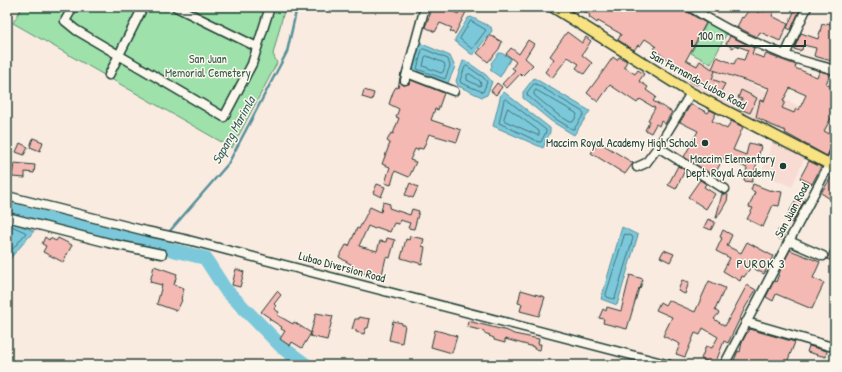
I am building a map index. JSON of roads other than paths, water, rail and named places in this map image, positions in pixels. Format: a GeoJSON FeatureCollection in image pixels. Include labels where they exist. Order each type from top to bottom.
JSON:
{"type":"FeatureCollection","features":[{"type":"Feature","properties":{"kind":"main road","name":"San Fernando-Lubao Road"},"geometry":{"type":"LineString","coordinates":[[553,7],[691,93],[832,166]]}},
{"type":"Feature","properties":{"kind":"street"},"geometry":{"type":"LineString","coordinates":[[73,7],[65,21],[76,30],[224,118],[252,64],[270,7]]}},
{"type":"Feature","properties":{"kind":"street"},"geometry":{"type":"LineString","coordinates":[[109,75],[143,7]]}},
{"type":"Feature","properties":{"kind":"street"},"geometry":{"type":"LineString","coordinates":[[176,7],[258,47]]}},
{"type":"Feature","properties":{"kind":"street"},"geometry":{"type":"LineString","coordinates":[[425,7],[406,76],[454,91]]}},
{"type":"Feature","properties":{"kind":"street"},"geometry":{"type":"LineString","coordinates":[[464,7],[470,7]]}},
{"type":"Feature","properties":{"kind":"street"},"geometry":{"type":"LineString","coordinates":[[690,7],[716,23],[785,55],[835,70]]}},
{"type":"Feature","properties":{"kind":"street"},"geometry":{"type":"LineString","coordinates":[[785,55],[807,7]]}},
{"type":"Feature","properties":{"kind":"street"},"geometry":{"type":"LineString","coordinates":[[637,167],[646,163],[658,147],[691,93]]}},
{"type":"Feature","properties":{"kind":"street"},"geometry":{"type":"LineString","coordinates":[[658,147],[725,189]]}},
{"type":"Feature","properties":{"kind":"street","name":"San Juan Road"},"geometry":{"type":"LineString","coordinates":[[724,365],[789,241],[832,166],[835,151]]}},
{"type":"Feature","properties":{"kind":"street","name":"Lubao Diversion Road"},"geometry":{"type":"LineString","coordinates":[[7,196],[188,240],[670,365]]}},
{"type":"Feature","properties":{"kind":"street"},"geometry":{"type":"LineString","coordinates":[[7,217],[113,244],[162,254]]}},
{"type":"Feature","properties":{"kind":"street"},"geometry":{"type":"LineString","coordinates":[[789,241],[823,256]]}},
{"type":"Feature","properties":{"kind":"street"},"geometry":{"type":"LineString","coordinates":[[746,322],[828,346]]}},
{"type":"Feature","properties":{"kind":"water"},"geometry":{"type":"Polygon","coordinates":[[[471,17],[491,27],[492,31],[474,54],[471,54],[455,41],[468,18],[471,17]]]}},
{"type":"Feature","properties":{"kind":"water"},"geometry":{"type":"Polygon","coordinates":[[[420,43],[450,56],[455,67],[448,83],[445,84],[413,72],[412,70],[420,43]]]}},
{"type":"Feature","properties":{"kind":"water"},"geometry":{"type":"Polygon","coordinates":[[[499,53],[511,58],[500,77],[490,70],[492,66],[491,63],[499,53]]]}},
{"type":"Feature","properties":{"kind":"water"},"geometry":{"type":"Polygon","coordinates":[[[463,61],[466,61],[486,75],[492,82],[487,95],[482,97],[458,86],[456,81],[463,61]]]}},
{"type":"Feature","properties":{"kind":"water"},"geometry":{"type":"Polygon","coordinates":[[[534,78],[590,111],[574,135],[551,121],[523,98],[523,92],[534,78]]]}},
{"type":"Feature","properties":{"kind":"water"},"geometry":{"type":"Polygon","coordinates":[[[504,92],[550,128],[550,132],[543,148],[493,126],[501,94],[504,92]]]}},
{"type":"Feature","properties":{"kind":"water"},"geometry":{"type":"Polygon","coordinates":[[[7,220],[34,231],[7,262],[7,220]]]}},
{"type":"Feature","properties":{"kind":"water"},"geometry":{"type":"Polygon","coordinates":[[[622,227],[638,235],[617,305],[601,299],[622,227]]]}},
{"type":"Feature","properties":{"kind":"waterway","name":"Sapang Marimla"},"geometry":{"type":"LineString","coordinates":[[156,247],[228,164],[287,52],[297,7]]}},
{"type":"Feature","properties":{"kind":"waterway"},"geometry":{"type":"LineString","coordinates":[[7,209],[205,258],[225,289],[283,348],[306,365]]}},
{"type":"Feature","properties":{"kind":"place","name":"Maccim Royal Academy High School"},"geometry":{"type":"Point","coordinates":[705,143]}},
{"type":"Feature","properties":{"kind":"place","name":"Maccim Elementary Dept. Royal Academy"},"geometry":{"type":"Point","coordinates":[783,166]}},
{"type":"Feature","properties":{"kind":"district","name":"PUROK 3"},"geometry":{"type":"Point","coordinates":[761,263]}},
{"type":"Feature","properties":{"kind":"park label","name":"San Juan Memorial Cemetery"},"geometry":{"type":"Point","coordinates":[208,66]}}]}
